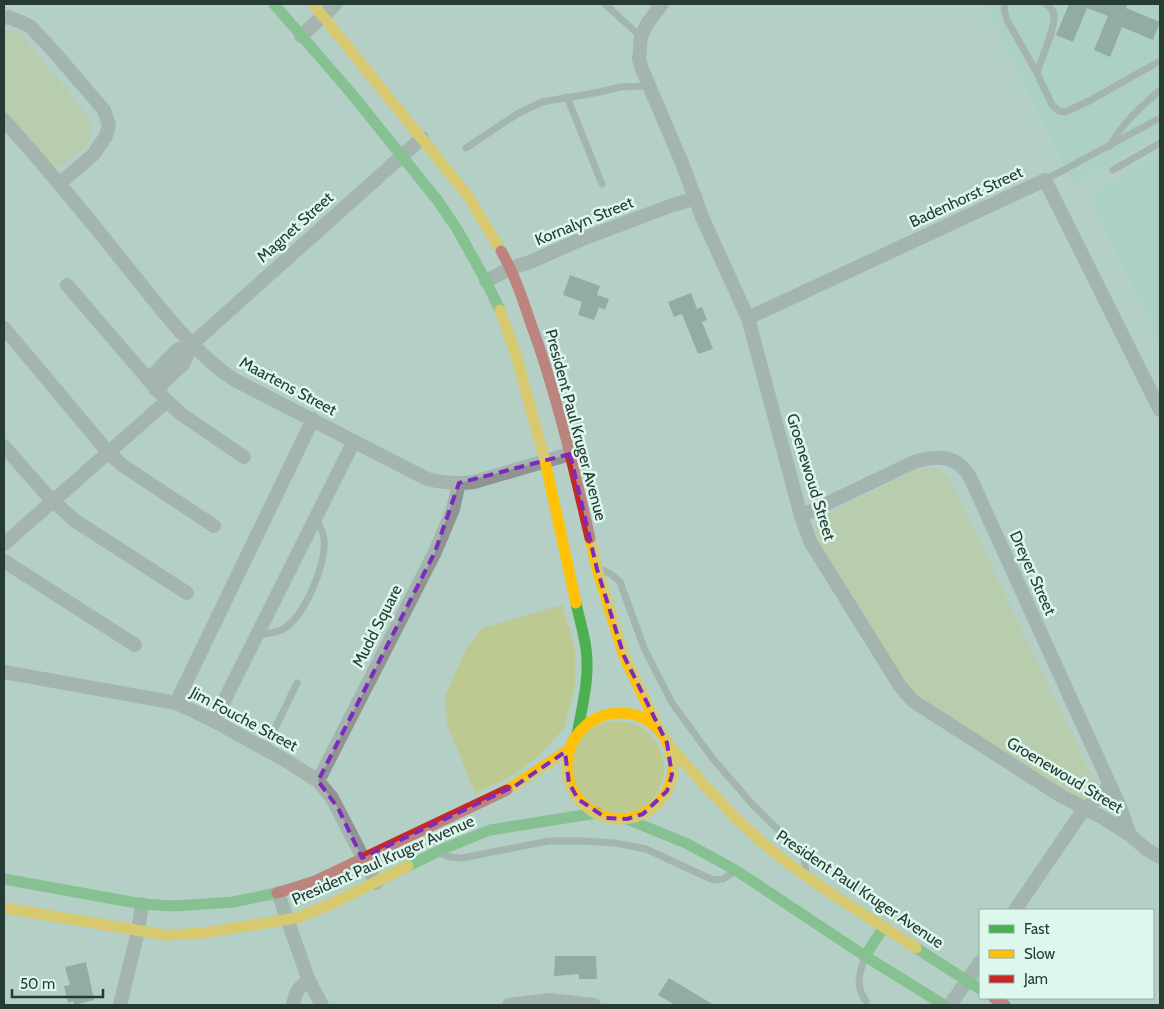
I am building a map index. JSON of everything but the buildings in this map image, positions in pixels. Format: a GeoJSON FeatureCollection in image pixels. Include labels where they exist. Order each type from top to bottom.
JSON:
{"type":"FeatureCollection","features":[{"type":"Feature","properties":{"kind":"street"},"geometry":{"type":"LineString","coordinates":[[274,4],[402,155],[438,201],[457,229],[486,281],[504,320],[516,355],[545,461],[586,649],[585,698],[567,766],[569,783],[578,798],[597,814],[606,818],[627,819],[688,844],[737,871],[865,956],[944,1005]]}},
{"type":"Feature","properties":{"kind":"street","name":"President Paul Kruger Avenue"},"geometry":{"type":"LineString","coordinates":[[312,4],[323,15],[468,196],[510,268],[544,358],[570,454],[597,569],[624,656],[664,738],[727,810],[778,856],[808,878],[979,988]]}},
{"type":"Feature","properties":{"kind":"street"},"geometry":{"type":"LineString","coordinates":[[301,36],[336,4]]}},
{"type":"Feature","properties":{"kind":"street","name":"Groenewoud Street"},"geometry":{"type":"LineString","coordinates":[[662,4],[641,37],[638,59],[696,198],[702,217],[748,318],[801,516],[816,553],[908,696],[921,707],[1084,809],[1130,835],[1146,849],[1160,857]]}},
{"type":"Feature","properties":{"kind":"street"},"geometry":{"type":"LineString","coordinates":[[4,18],[21,22],[31,27],[104,110],[109,125],[106,136],[93,154],[60,183]]}},
{"type":"Feature","properties":{"kind":"street","name":"Maartens Street"},"geometry":{"type":"LineString","coordinates":[[4,120],[60,183],[167,316],[209,361],[233,379],[427,478],[441,482],[474,482],[570,454]]}},
{"type":"Feature","properties":{"kind":"street","name":"Magnet Street"},"geometry":{"type":"LineString","coordinates":[[152,385],[177,350],[193,343],[422,138]]}},
{"type":"Feature","properties":{"kind":"street","name":"Badenhorst Street"},"geometry":{"type":"LineString","coordinates":[[748,318],[1046,180],[1160,410]]}},
{"type":"Feature","properties":{"kind":"street","name":"Kornalyn Street"},"geometry":{"type":"LineString","coordinates":[[486,281],[510,268],[530,262],[580,240],[696,198]]}},
{"type":"Feature","properties":{"kind":"street"},"geometry":{"type":"LineString","coordinates":[[67,285],[167,402],[181,414],[244,457]]}},
{"type":"Feature","properties":{"kind":"street"},"geometry":{"type":"LineString","coordinates":[[4,328],[108,452],[122,465],[214,526]]}},
{"type":"Feature","properties":{"kind":"street"},"geometry":{"type":"LineString","coordinates":[[4,544],[167,402]]}},
{"type":"Feature","properties":{"kind":"street"},"geometry":{"type":"LineString","coordinates":[[176,703],[313,420]]}},
{"type":"Feature","properties":{"kind":"street"},"geometry":{"type":"LineString","coordinates":[[214,721],[354,441]]}},
{"type":"Feature","properties":{"kind":"street"},"geometry":{"type":"LineString","coordinates":[[4,446],[53,502],[74,520],[187,593]]}},
{"type":"Feature","properties":{"kind":"street","name":"Dreyer Street"},"geometry":{"type":"LineString","coordinates":[[801,516],[916,461],[934,457],[950,459],[961,465],[969,475],[1109,783],[1130,835]]}},
{"type":"Feature","properties":{"kind":"street","name":"Mudd Square"},"geometry":{"type":"LineString","coordinates":[[318,781],[435,552],[453,509],[459,483]]}},
{"type":"Feature","properties":{"kind":"street","name":"Dreyer Street"},"geometry":{"type":"LineString","coordinates":[[806,530],[823,506]]}},
{"type":"Feature","properties":{"kind":"street"},"geometry":{"type":"LineString","coordinates":[[4,561],[135,645]]}},
{"type":"Feature","properties":{"kind":"street","name":"Jim Fouche Street"},"geometry":{"type":"LineString","coordinates":[[4,672],[176,703],[214,721],[290,763],[318,781],[338,808],[376,883]]}},
{"type":"Feature","properties":{"kind":"street"},"geometry":{"type":"LineString","coordinates":[[576,735],[590,722],[608,714],[628,714],[646,720],[664,738],[672,758],[672,775],[667,791],[657,804],[643,814],[627,819]]}},
{"type":"Feature","properties":{"kind":"street","name":"President Paul Kruger Avenue"},"geometry":{"type":"LineString","coordinates":[[4,880],[142,904],[175,906],[233,902],[278,893],[315,881],[515,786],[570,749]]}},
{"type":"Feature","properties":{"kind":"street"},"geometry":{"type":"LineString","coordinates":[[1016,909],[1084,809],[1105,792],[1109,783]]}},
{"type":"Feature","properties":{"kind":"street","name":"President Paul Kruger Avenue"},"geometry":{"type":"LineString","coordinates":[[4,908],[166,935],[204,934],[296,918],[376,883],[465,838],[490,830],[597,814]]}},
{"type":"Feature","properties":{"kind":"street"},"geometry":{"type":"LineString","coordinates":[[278,893],[309,981],[322,1005]]}},
{"type":"Feature","properties":{"kind":"street"},"geometry":{"type":"LineString","coordinates":[[120,1005],[138,931],[142,904]]}},
{"type":"Feature","properties":{"kind":"street"},"geometry":{"type":"LineString","coordinates":[[865,956],[884,927]]}},
{"type":"Feature","properties":{"kind":"street"},"geometry":{"type":"LineString","coordinates":[[950,1005],[979,963]]}},
{"type":"Feature","properties":{"kind":"street"},"geometry":{"type":"LineString","coordinates":[[293,1005],[299,987],[309,981]]}},
{"type":"Feature","properties":{"kind":"street"},"geometry":{"type":"LineString","coordinates":[[510,1005],[550,1000],[594,1005]]}},
{"type":"Feature","properties":{"kind":"lane"},"geometry":{"type":"LineString","coordinates":[[605,4],[641,37]]}},
{"type":"Feature","properties":{"kind":"lane"},"geometry":{"type":"LineString","coordinates":[[1005,4],[1004,9],[1007,20],[1037,73],[1052,105],[1056,109],[1065,112],[1160,61]]}},
{"type":"Feature","properties":{"kind":"lane"},"geometry":{"type":"LineString","coordinates":[[1037,73],[1055,15],[1053,10],[1046,4]]}},
{"type":"Feature","properties":{"kind":"lane"},"geometry":{"type":"LineString","coordinates":[[466,148],[517,114],[542,102],[620,87],[648,86]]}},
{"type":"Feature","properties":{"kind":"lane"},"geometry":{"type":"LineString","coordinates":[[1110,146],[1116,134],[1135,112],[1160,90]]}},
{"type":"Feature","properties":{"kind":"lane"},"geometry":{"type":"LineString","coordinates":[[567,97],[602,184]]}},
{"type":"Feature","properties":{"kind":"lane"},"geometry":{"type":"LineString","coordinates":[[1046,180],[1160,118]]}},
{"type":"Feature","properties":{"kind":"lane"},"geometry":{"type":"LineString","coordinates":[[1113,170],[1160,144]]}},
{"type":"Feature","properties":{"kind":"lane"},"geometry":{"type":"LineString","coordinates":[[257,635],[280,630],[292,622],[301,611],[316,580],[324,556],[324,538],[316,518]]}},
{"type":"Feature","properties":{"kind":"lane"},"geometry":{"type":"LineString","coordinates":[[597,569],[611,574],[620,582],[644,648],[672,703],[713,759],[753,805],[797,848],[804,859],[808,878]]}},
{"type":"Feature","properties":{"kind":"lane"},"geometry":{"type":"LineString","coordinates":[[265,750],[297,683]]}},
{"type":"Feature","properties":{"kind":"lane"},"geometry":{"type":"LineString","coordinates":[[437,851],[450,857],[462,858],[549,841],[614,843],[646,849],[713,880],[723,879],[737,871]]}},
{"type":"Feature","properties":{"kind":"lane"},"geometry":{"type":"LineString","coordinates":[[865,956],[858,980],[860,992],[866,1001]]}},
{"type":"Feature","properties":{"kind":"highlighted area"},"geometry":{"type":"Polygon","coordinates":[[[570,454],[597,569],[624,656],[667,743],[672,775],[667,791],[643,814],[627,819],[606,818],[578,799],[569,783],[565,752],[515,786],[362,858],[338,808],[318,781],[435,552],[459,483],[570,454]]]}},
{"type":"Feature","properties":{"kind":"shaded area"},"geometry":{"type":"Polygon","coordinates":[[[982,4],[1160,4],[1160,135],[1074,184],[982,4]]]}},
{"type":"Feature","properties":{"kind":"shaded area"},"geometry":{"type":"Polygon","coordinates":[[[4,29],[19,32],[86,113],[88,118],[91,128],[88,141],[80,151],[58,167],[41,164],[4,120],[4,29]]]}},
{"type":"Feature","properties":{"kind":"shaded area"},"geometry":{"type":"Polygon","coordinates":[[[1160,154],[1160,345],[1089,194],[1160,154]]]}},
{"type":"Feature","properties":{"kind":"shaded area"},"geometry":{"type":"Polygon","coordinates":[[[936,467],[950,479],[1097,787],[1079,802],[908,691],[819,547],[815,527],[826,514],[919,468],[936,467]]]}},
{"type":"Feature","properties":{"kind":"shaded area"},"geometry":{"type":"Polygon","coordinates":[[[562,605],[575,648],[575,688],[564,728],[539,756],[508,778],[475,793],[447,724],[445,696],[466,649],[482,628],[562,605]]]}},
{"type":"Feature","properties":{"kind":"shaded area"},"geometry":{"type":"Polygon","coordinates":[[[617,721],[635,725],[650,735],[660,750],[664,768],[660,786],[650,801],[635,811],[617,815],[599,811],[584,801],[574,786],[570,768],[574,750],[584,735],[599,725],[617,721]]]}},
{"type":"Feature","properties":{"kind":"traffic: fast"},"geometry":{"type":"LineString","coordinates":[[274,4],[351,93],[438,201],[457,229],[500,310]]}},
{"type":"Feature","properties":{"kind":"traffic: fast"},"geometry":{"type":"LineString","coordinates":[[576,603],[587,660],[585,692],[577,735]]}},
{"type":"Feature","properties":{"kind":"traffic: fast"},"geometry":{"type":"LineString","coordinates":[[408,866],[490,830],[597,813]]}},
{"type":"Feature","properties":{"kind":"traffic: fast"},"geometry":{"type":"LineString","coordinates":[[627,819],[688,844],[737,871],[865,956],[944,1005]]}},
{"type":"Feature","properties":{"kind":"traffic: fast"},"geometry":{"type":"LineString","coordinates":[[4,879],[142,904],[175,906],[233,902],[277,893]]}},
{"type":"Feature","properties":{"kind":"traffic: fast"},"geometry":{"type":"LineString","coordinates":[[865,956],[884,927]]}},
{"type":"Feature","properties":{"kind":"traffic: fast"},"geometry":{"type":"LineString","coordinates":[[916,948],[979,988]]}},
{"type":"Feature","properties":{"kind":"traffic: slow"},"geometry":{"type":"LineString","coordinates":[[313,4],[468,196],[501,251]]}},
{"type":"Feature","properties":{"kind":"traffic: slow"},"geometry":{"type":"LineString","coordinates":[[500,310],[516,355],[545,461],[576,603]]}},
{"type":"Feature","properties":{"kind":"traffic: slow"},"geometry":{"type":"LineString","coordinates":[[590,538],[597,569],[624,656],[661,733]]}},
{"type":"Feature","properties":{"kind":"traffic: slow"},"geometry":{"type":"LineString","coordinates":[[620,713],[640,717],[657,729],[669,746],[673,766],[669,786],[657,803],[640,815],[620,819],[600,815],[583,803],[571,786],[567,766],[571,746],[583,729],[600,717],[620,713]]}},
{"type":"Feature","properties":{"kind":"traffic: slow"},"geometry":{"type":"LineString","coordinates":[[667,743],[721,803],[764,844],[813,881],[916,948]]}},
{"type":"Feature","properties":{"kind":"traffic: slow"},"geometry":{"type":"LineString","coordinates":[[507,790],[570,749]]}},
{"type":"Feature","properties":{"kind":"traffic: slow"},"geometry":{"type":"LineString","coordinates":[[4,908],[166,935],[204,933],[296,918],[327,906],[408,866]]}},
{"type":"Feature","properties":{"kind":"traffic: jam"},"geometry":{"type":"LineString","coordinates":[[501,251],[517,285],[548,374],[590,538]]}},
{"type":"Feature","properties":{"kind":"traffic: jam"},"geometry":{"type":"LineString","coordinates":[[277,893],[315,881],[507,790]]}},
{"type":"Feature","properties":{"kind":"traffic: jam"},"geometry":{"type":"LineString","coordinates":[[996,999],[1005,1005]]}}]}
